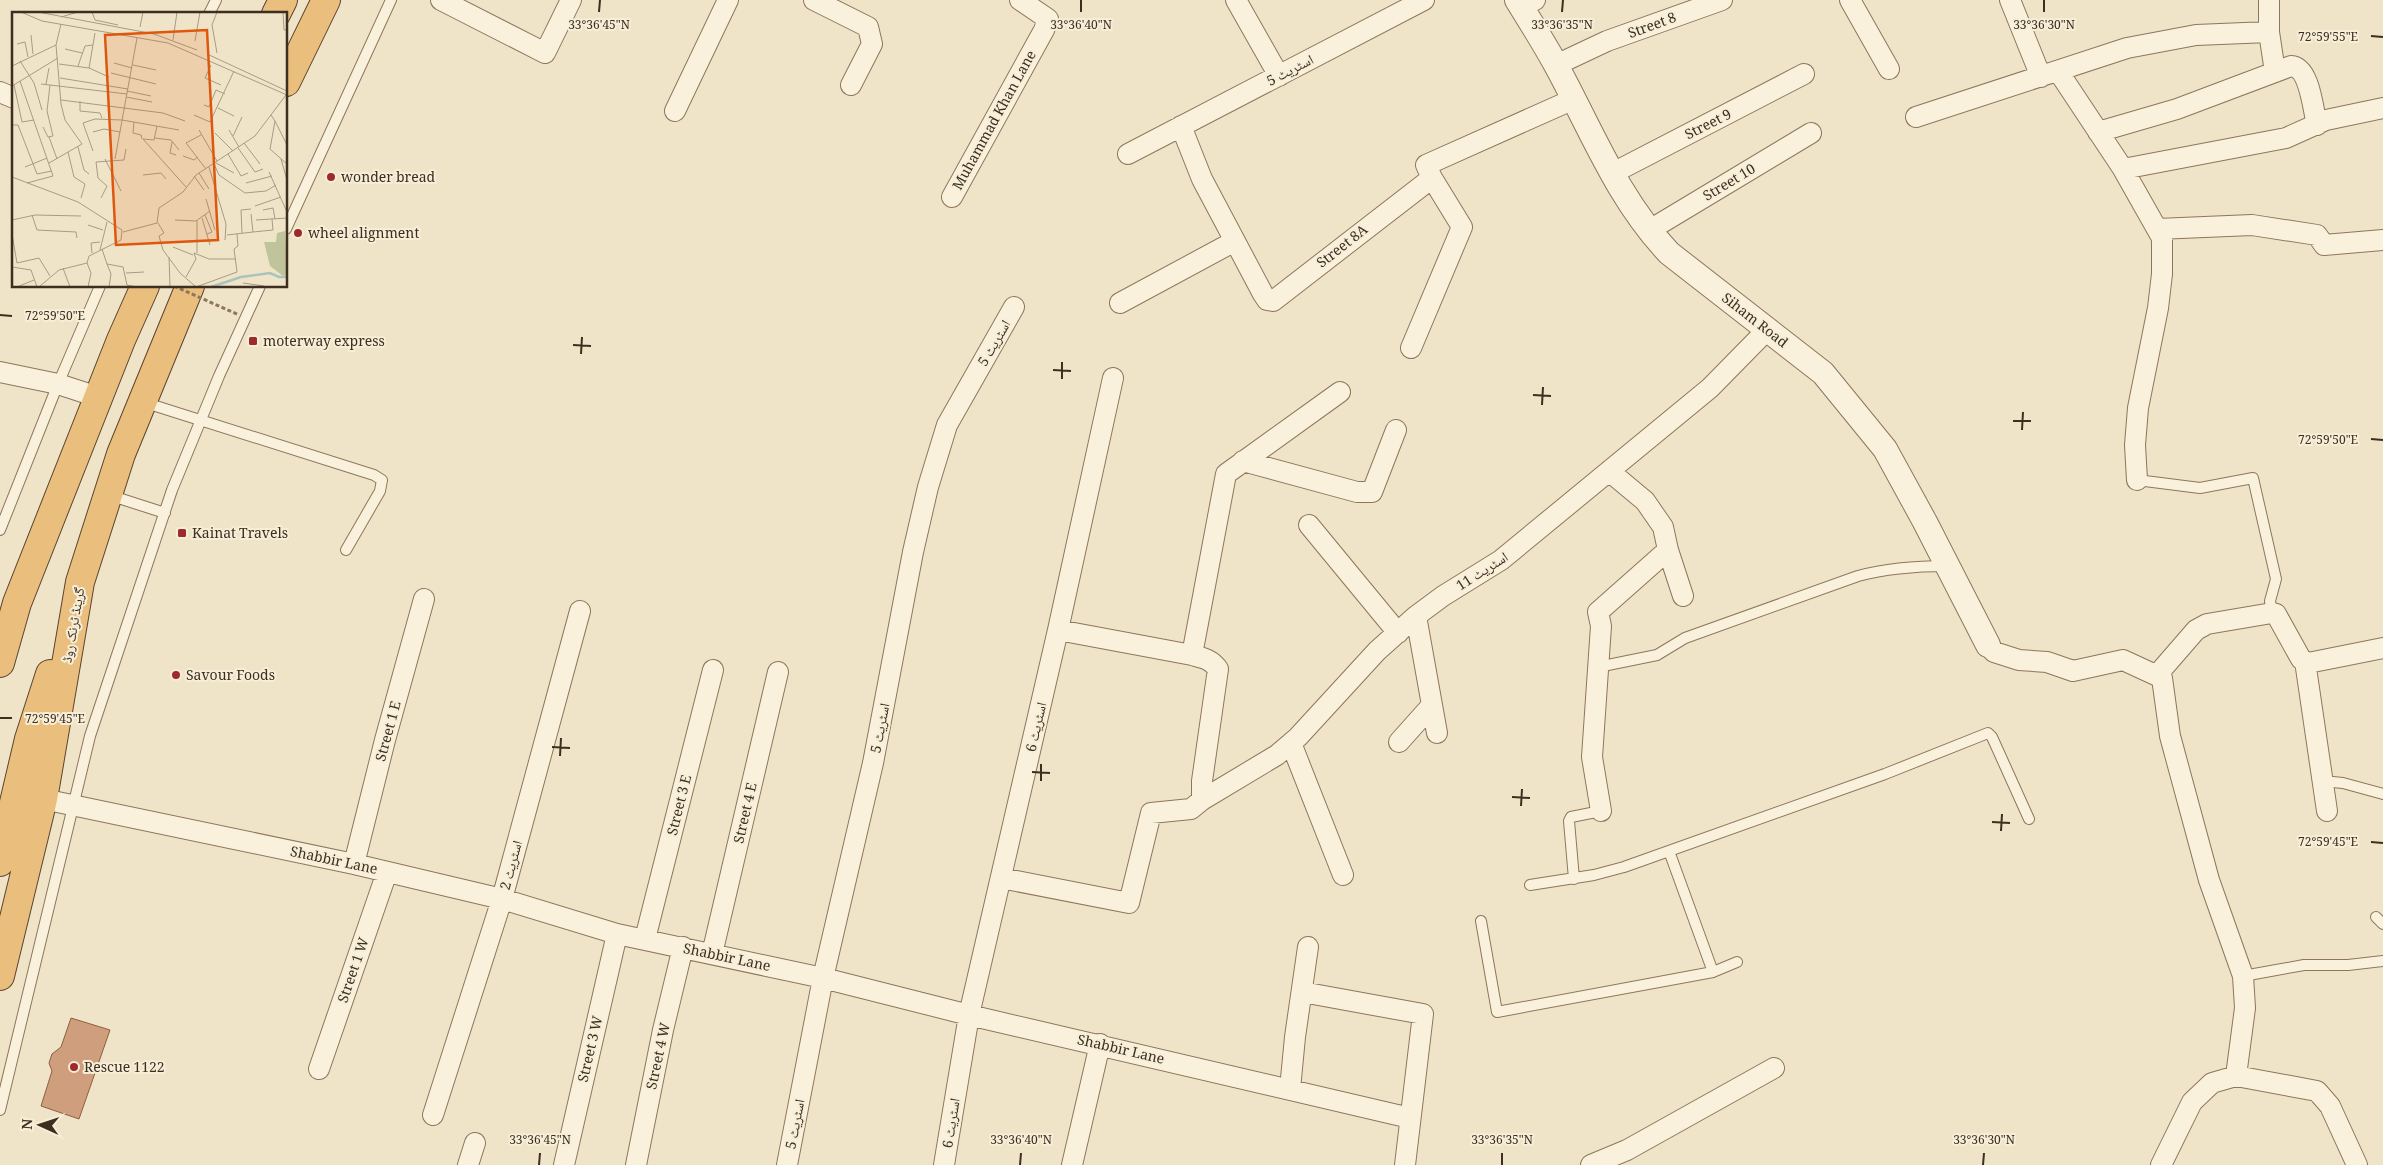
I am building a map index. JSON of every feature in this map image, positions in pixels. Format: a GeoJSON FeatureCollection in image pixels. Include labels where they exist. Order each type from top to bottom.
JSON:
{"type":"FeatureCollection","features":[{"type":"Feature","properties":{"kind":"highway"},"geometry":{"type":"LineString","coordinates":[[277,12],[283,0]]}},
{"type":"Feature","properties":{"kind":"highway"},"geometry":{"type":"LineString","coordinates":[[288,78],[326,0]]}},
{"type":"Feature","properties":{"kind":"highway"},"geometry":{"type":"LineString","coordinates":[[0,663],[4,632],[98,396],[144,288]]}},
{"type":"Feature","properties":{"kind":"highway","name":"گرینڈ ٹرنک روڈ"},"geometry":{"type":"LineString","coordinates":[[0,976],[43,799],[80,582],[108,495],[142,402],[189,288]]}},
{"type":"Feature","properties":{"kind":"highway"},"geometry":{"type":"LineString","coordinates":[[0,862],[29,739],[80,582]]}},
{"type":"Feature","properties":{"kind":"street"},"geometry":{"type":"LineString","coordinates":[[441,0],[545,53],[571,0]]}},
{"type":"Feature","properties":{"kind":"street"},"geometry":{"type":"LineString","coordinates":[[675,111],[728,0]]}},
{"type":"Feature","properties":{"kind":"street"},"geometry":{"type":"LineString","coordinates":[[814,0],[868,27],[872,44],[851,85]]}},
{"type":"Feature","properties":{"kind":"street","name":"Muhammad Khan Lane"},"geometry":{"type":"LineString","coordinates":[[952,197],[1044,30],[1048,19],[1020,0]]}},
{"type":"Feature","properties":{"kind":"street"},"geometry":{"type":"LineString","coordinates":[[1236,0],[1279,76]]}},
{"type":"Feature","properties":{"kind":"street","name":"اسٹریٹ 5"},"geometry":{"type":"LineString","coordinates":[[1128,154],[1424,0]]}},
{"type":"Feature","properties":{"kind":"street","name":"Street 8"},"geometry":{"type":"LineString","coordinates":[[1556,64],[1607,41],[1722,0]]}},
{"type":"Feature","properties":{"kind":"street"},"geometry":{"type":"LineString","coordinates":[[1850,0],[1889,69]]}},
{"type":"Feature","properties":{"kind":"street"},"geometry":{"type":"LineString","coordinates":[[2010,0],[2050,74],[2098,132],[2123,169],[2162,238],[2162,274],[2158,308],[2138,408],[2135,445],[2137,480]]}},
{"type":"Feature","properties":{"kind":"street"},"geometry":{"type":"LineString","coordinates":[[2269,0],[2269,32],[2275,72]]}},
{"type":"Feature","properties":{"kind":"street","name":"Siham Road"},"geometry":{"type":"LineString","coordinates":[[1524,2],[1611,174],[1648,231],[1669,253],[1824,373],[1885,449],[1988,645]]}},
{"type":"Feature","properties":{"kind":"street"},"geometry":{"type":"LineString","coordinates":[[1916,117],[2128,48],[2196,35],[2269,32]]}},
{"type":"Feature","properties":{"kind":"street"},"geometry":{"type":"LineString","coordinates":[[2098,132],[2177,109],[2291,66],[2302,69],[2317,125]]}},
{"type":"Feature","properties":{"kind":"street","name":"Street 9"},"geometry":{"type":"LineString","coordinates":[[1611,174],[1804,74]]}},
{"type":"Feature","properties":{"kind":"street"},"geometry":{"type":"LineString","coordinates":[[0,92],[12,97]]}},
{"type":"Feature","properties":{"kind":"street"},"geometry":{"type":"LineString","coordinates":[[1411,348],[1462,227],[1426,165],[1574,99]]}},
{"type":"Feature","properties":{"kind":"street"},"geometry":{"type":"LineString","coordinates":[[2123,169],[2286,138],[2326,120],[2383,108]]}},
{"type":"Feature","properties":{"kind":"street","name":"Street 8A"},"geometry":{"type":"LineString","coordinates":[[1181,126],[1202,178],[1267,300],[1273,301],[1432,178]]}},
{"type":"Feature","properties":{"kind":"street","name":"Street 10"},"geometry":{"type":"LineString","coordinates":[[1648,231],[1811,133]]}},
{"type":"Feature","properties":{"kind":"street"},"geometry":{"type":"LineString","coordinates":[[2157,229],[2252,226],[2317,235],[2324,245],[2383,240]]}},
{"type":"Feature","properties":{"kind":"street"},"geometry":{"type":"LineString","coordinates":[[1120,303],[1235,242]]}},
{"type":"Feature","properties":{"kind":"street","name":"اسٹریٹ 5"},"geometry":{"type":"LineString","coordinates":[[787,1165],[823,978],[873,763],[913,552],[928,487],[947,425],[1014,307]]}},
{"type":"Feature","properties":{"kind":"street","name":"اسٹریٹ 11"},"geometry":{"type":"LineString","coordinates":[[1001,878],[1129,903],[1151,813],[1191,809],[1202,795],[1277,755],[1291,743],[1377,651],[1416,616],[1443,596],[1501,560],[1710,388],[1768,329]]}},
{"type":"Feature","properties":{"kind":"street"},"geometry":{"type":"LineString","coordinates":[[0,372],[58,384],[98,396]]}},
{"type":"Feature","properties":{"kind":"street","name":"اسٹریٹ 6"},"geometry":{"type":"LineString","coordinates":[[944,1165],[969,1015],[1058,630],[1113,378]]}},
{"type":"Feature","properties":{"kind":"street"},"geometry":{"type":"LineString","coordinates":[[1192,655],[1226,474],[1340,392]]}},
{"type":"Feature","properties":{"kind":"street"},"geometry":{"type":"LineString","coordinates":[[1243,461],[1357,492],[1372,492],[1396,430]]}},
{"type":"Feature","properties":{"kind":"street"},"geometry":{"type":"LineString","coordinates":[[1609,471],[1645,501],[1663,527],[1668,550],[1683,596]]}},
{"type":"Feature","properties":{"kind":"street"},"geometry":{"type":"LineString","coordinates":[[1309,526],[1398,632]]}},
{"type":"Feature","properties":{"kind":"street"},"geometry":{"type":"LineString","coordinates":[[1601,810],[1592,757],[1601,626],[1598,612],[1668,550]]}},
{"type":"Feature","properties":{"kind":"street","name":"Street 1 E"},"geometry":{"type":"LineString","coordinates":[[354,864],[385,740],[424,600]]}},
{"type":"Feature","properties":{"kind":"street","name":"اسٹریٹ 2"},"geometry":{"type":"LineString","coordinates":[[433,1115],[502,899],[580,611]]}},
{"type":"Feature","properties":{"kind":"street"},"geometry":{"type":"LineString","coordinates":[[2157,676],[2196,630],[2207,624],[2272,613],[2276,614],[2301,659],[2308,663],[2383,648]]}},
{"type":"Feature","properties":{"kind":"street"},"geometry":{"type":"LineString","coordinates":[[1416,616],[1437,733]]}},
{"type":"Feature","properties":{"kind":"street"},"geometry":{"type":"LineString","coordinates":[[1058,630],[1192,655],[1209,660],[1218,669],[1202,795]]}},
{"type":"Feature","properties":{"kind":"street"},"geometry":{"type":"LineString","coordinates":[[1988,645],[1994,652],[2019,660],[2047,662],[2073,670],[2124,660],[2162,678],[2170,736],[2209,880],[2244,976],[2245,1008],[2236,1076]]}},
{"type":"Feature","properties":{"kind":"street"},"geometry":{"type":"LineString","coordinates":[[2305,661],[2327,811]]}},
{"type":"Feature","properties":{"kind":"street","name":"Street 3 E"},"geometry":{"type":"LineString","coordinates":[[645,939],[713,670]]}},
{"type":"Feature","properties":{"kind":"street","name":"Street 4 E"},"geometry":{"type":"LineString","coordinates":[[712,954],[778,672]]}},
{"type":"Feature","properties":{"kind":"street"},"geometry":{"type":"LineString","coordinates":[[1399,742],[1432,705]]}},
{"type":"Feature","properties":{"kind":"street"},"geometry":{"type":"LineString","coordinates":[[1291,743],[1344,875]]}},
{"type":"Feature","properties":{"kind":"street","name":"Shabbir Lane"},"geometry":{"type":"LineString","coordinates":[[43,799],[354,864],[502,899],[617,934],[823,978],[969,1015],[1100,1044],[1410,1118]]}},
{"type":"Feature","properties":{"kind":"street","name":"Street 1 W"},"geometry":{"type":"LineString","coordinates":[[319,1069],[387,872]]}},
{"type":"Feature","properties":{"kind":"street","name":"Street 3 W"},"geometry":{"type":"LineString","coordinates":[[564,1165],[617,934]]}},
{"type":"Feature","properties":{"kind":"street"},"geometry":{"type":"LineString","coordinates":[[1290,1089],[1308,947]]}},
{"type":"Feature","properties":{"kind":"street","name":"Street 4 W"},"geometry":{"type":"LineString","coordinates":[[636,1165],[663,1030],[683,948]]}},
{"type":"Feature","properties":{"kind":"street"},"geometry":{"type":"LineString","coordinates":[[1302,992],[1423,1014],[1405,1165]]}},
{"type":"Feature","properties":{"kind":"street"},"geometry":{"type":"LineString","coordinates":[[1072,1165],[1100,1044]]}},
{"type":"Feature","properties":{"kind":"street"},"geometry":{"type":"LineString","coordinates":[[1591,1165],[1628,1150],[1774,1068]]}},
{"type":"Feature","properties":{"kind":"street"},"geometry":{"type":"LineString","coordinates":[[2161,1165],[2192,1102],[2212,1083],[2236,1076],[2316,1091],[2330,1106],[2357,1165]]}},
{"type":"Feature","properties":{"kind":"street"},"geometry":{"type":"LineString","coordinates":[[468,1165],[475,1143]]}},
{"type":"Feature","properties":{"kind":"lane"},"geometry":{"type":"LineString","coordinates":[[211,12],[216,0]]}},
{"type":"Feature","properties":{"kind":"lane"},"geometry":{"type":"LineString","coordinates":[[288,226],[391,0]]}},
{"type":"Feature","properties":{"kind":"lane"},"geometry":{"type":"LineString","coordinates":[[0,530],[58,384],[99,288]]}},
{"type":"Feature","properties":{"kind":"lane"},"geometry":{"type":"LineString","coordinates":[[0,1110],[90,736],[165,512],[201,421],[259,288]]}},
{"type":"Feature","properties":{"kind":"lane"},"geometry":{"type":"LineString","coordinates":[[142,402],[374,475],[382,480],[380,491],[346,550]]}},
{"type":"Feature","properties":{"kind":"lane"},"geometry":{"type":"LineString","coordinates":[[2137,480],[2200,488],[2253,478],[2276,579],[2270,600],[2272,613]]}},
{"type":"Feature","properties":{"kind":"lane"},"geometry":{"type":"LineString","coordinates":[[108,495],[165,512]]}},
{"type":"Feature","properties":{"kind":"lane"},"geometry":{"type":"LineString","coordinates":[[1598,667],[1656,655],[1685,638],[1858,576],[1879,570],[1917,566],[1948,566]]}},
{"type":"Feature","properties":{"kind":"lane"},"geometry":{"type":"LineString","coordinates":[[1530,885],[1574,879],[1624,867],[1885,774],[1988,733],[1992,737],[2028,819]]}},
{"type":"Feature","properties":{"kind":"lane"},"geometry":{"type":"LineString","coordinates":[[2322,781],[2343,783],[2383,794]]}},
{"type":"Feature","properties":{"kind":"lane"},"geometry":{"type":"LineString","coordinates":[[1574,879],[1569,821],[1571,817],[1601,810]]}},
{"type":"Feature","properties":{"kind":"lane"},"geometry":{"type":"LineString","coordinates":[[1669,852],[1713,972]]}},
{"type":"Feature","properties":{"kind":"lane"},"geometry":{"type":"LineString","coordinates":[[1481,921],[1497,1012],[1713,972],[1737,962]]}},
{"type":"Feature","properties":{"kind":"lane"},"geometry":{"type":"LineString","coordinates":[[2244,976],[2304,965],[2348,965],[2383,961]]}},
{"type":"Feature","properties":{"kind":"path"},"geometry":{"type":"LineString","coordinates":[[178,288],[239,315]]}},
{"type":"Feature","properties":{"kind":"building","name":"Rescue 1122"},"geometry":{"type":"Polygon","coordinates":[[[71,1018],[110,1030],[79,1119],[41,1106],[52,1071],[49,1063],[52,1054],[61,1047],[71,1018]]]}},
{"type":"Feature","properties":{"kind":"place","name":"wonder bread"},"geometry":{"type":"Point","coordinates":[331,177]}},
{"type":"Feature","properties":{"kind":"place","name":"wheel alignment"},"geometry":{"type":"Point","coordinates":[298,233]}},
{"type":"Feature","properties":{"kind":"place","name":"moterway express"},"geometry":{"type":"Point","coordinates":[253,341]}},
{"type":"Feature","properties":{"kind":"place","name":"Kainat Travels"},"geometry":{"type":"Point","coordinates":[182,533]}},
{"type":"Feature","properties":{"kind":"place","name":"Savour Foods"},"geometry":{"type":"Point","coordinates":[176,675]}},
{"type":"Feature","properties":{"kind":"place","name":"Rescue 1122"},"geometry":{"type":"Point","coordinates":[74,1067]}}]}
